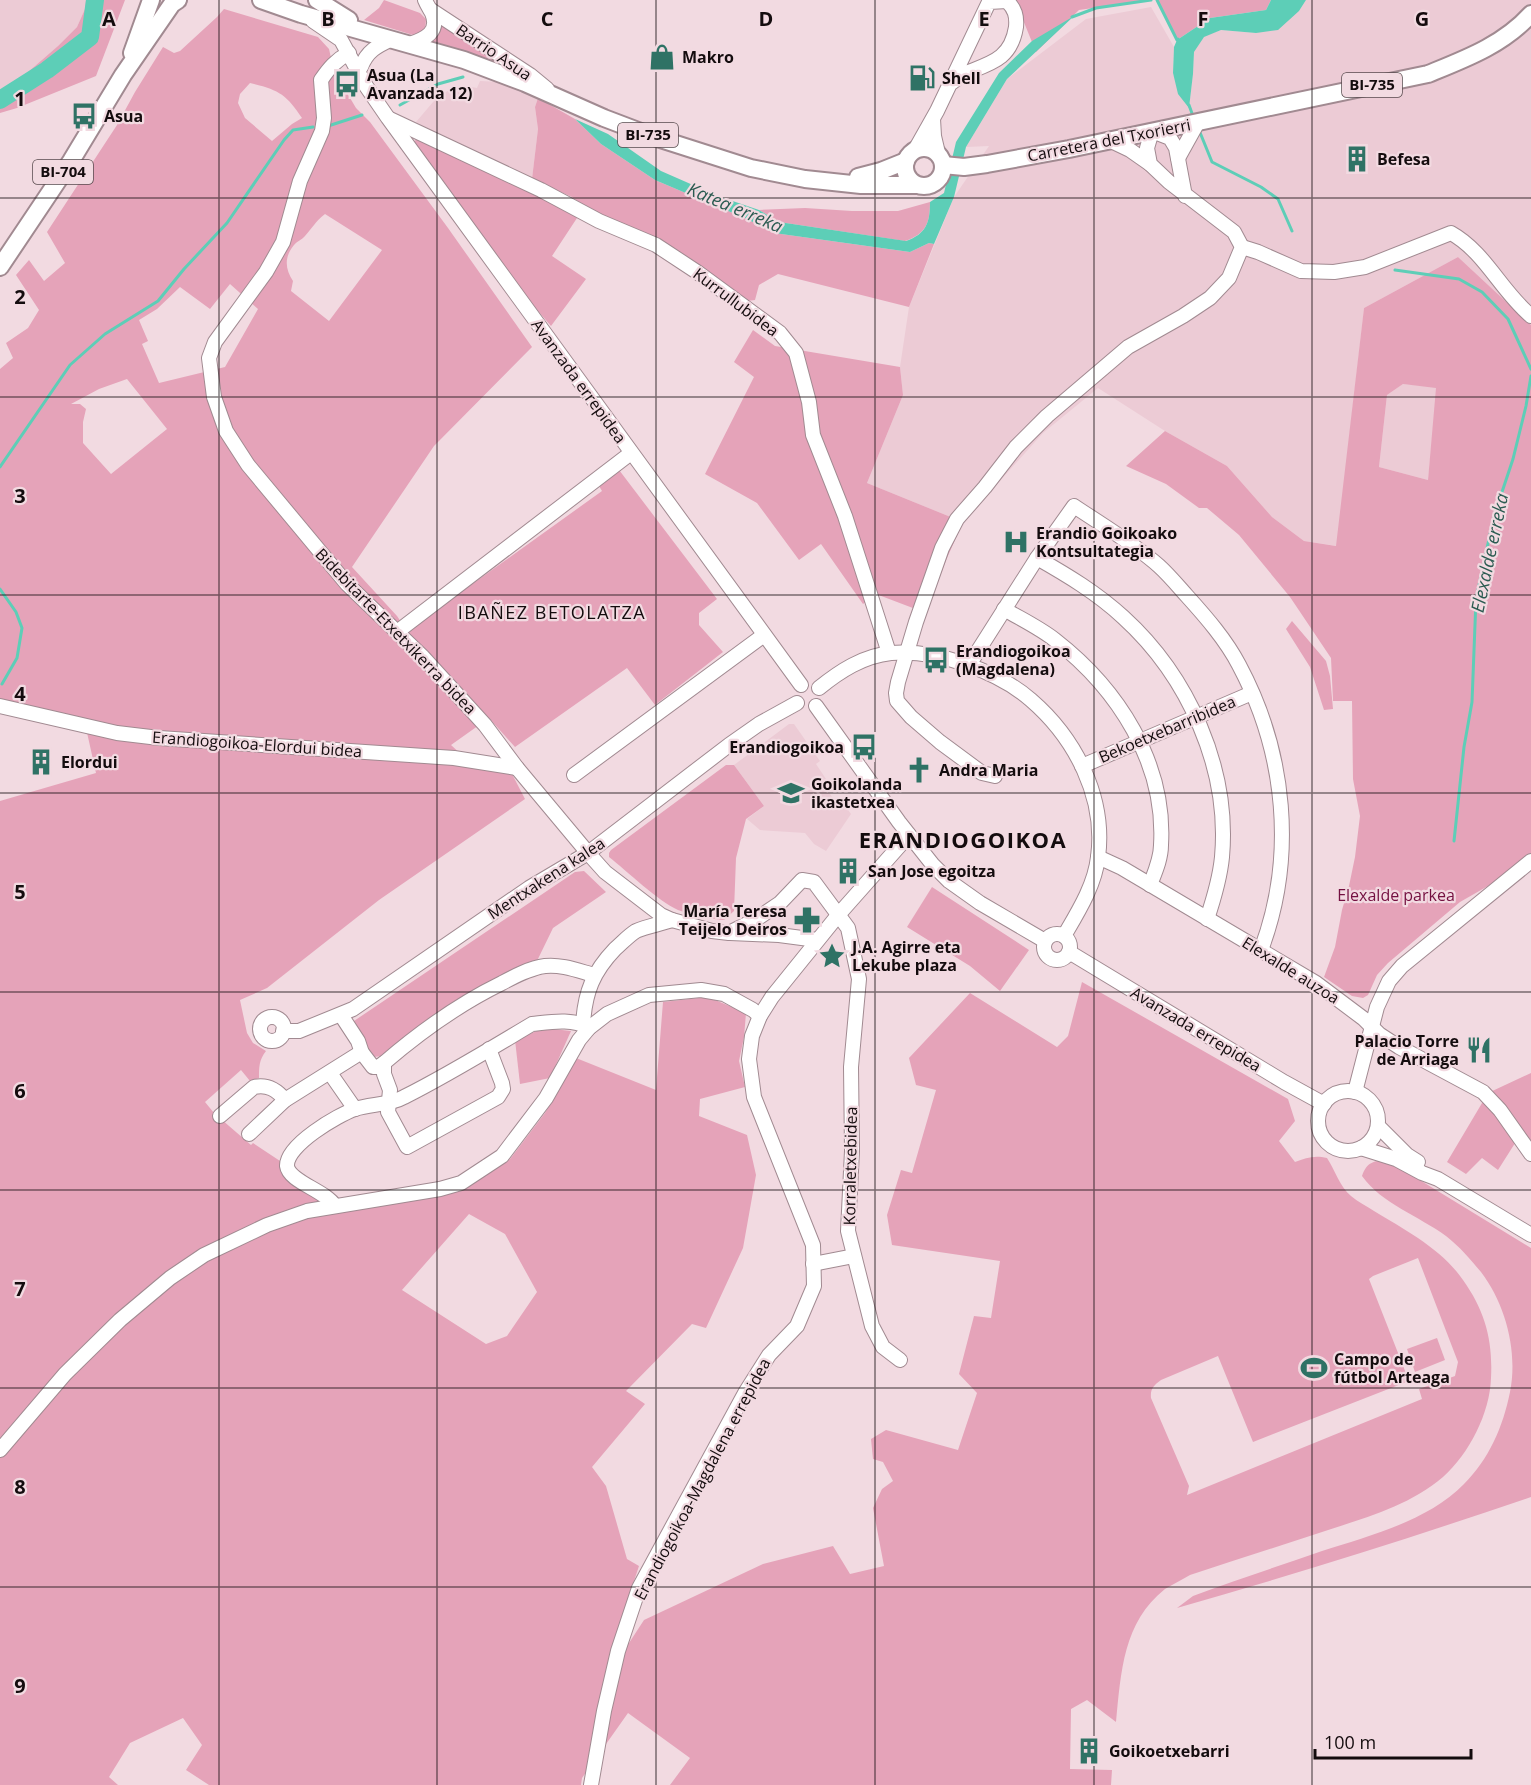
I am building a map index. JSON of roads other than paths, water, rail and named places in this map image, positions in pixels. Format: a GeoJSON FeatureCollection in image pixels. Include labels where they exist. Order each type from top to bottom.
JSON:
{"type":"FeatureCollection","features":[{"type":"Feature","properties":{"kind":"main road","name":"BI-704"},"geometry":{"type":"LineString","coordinates":[[123,75],[151,0]]}},
{"type":"Feature","properties":{"kind":"main road","name":"BI-704"},"geometry":{"type":"LineString","coordinates":[[0,267],[71,161],[123,75],[172,4],[178,0]]}},
{"type":"Feature","properties":{"kind":"main road","name":"BI-735"},"geometry":{"type":"LineString","coordinates":[[261,0],[301,14],[464,60],[654,137],[751,168],[783,175],[861,185],[916,185]]}},
{"type":"Feature","properties":{"kind":"main road","name":"BI-735"},"geometry":{"type":"LineString","coordinates":[[317,0],[337,13],[384,36]]}},
{"type":"Feature","properties":{"kind":"main road","name":"BI-735"},"geometry":{"type":"LineString","coordinates":[[1198,122],[1428,74],[1473,56],[1509,34],[1531,14]]}},
{"type":"Feature","properties":{"kind":"main road","name":"Carretera del Txorierri"},"geometry":{"type":"LineString","coordinates":[[941,159],[964,167],[1026,157],[1198,122]]}},
{"type":"Feature","properties":{"kind":"main road"},"geometry":{"type":"LineString","coordinates":[[919,148],[929,148],[941,159],[940,178],[935,183],[916,185],[905,172],[910,155],[919,148]]}},
{"type":"Feature","properties":{"kind":"main road","name":"BI-735"},"geometry":{"type":"LineString","coordinates":[[827,180],[866,176],[881,171],[910,155]]}},
{"type":"Feature","properties":{"kind":"main road","name":"Carretera del Txorierri"},"geometry":{"type":"LineString","coordinates":[[935,183],[984,171],[1026,157]]}},
{"type":"Feature","properties":{"kind":"street"},"geometry":{"type":"LineString","coordinates":[[910,155],[933,119],[950,84],[990,2],[1007,1],[1015,9],[1016,23],[1014,39],[1008,49],[996,61],[964,74],[950,84]]}},
{"type":"Feature","properties":{"kind":"street","name":"Barrio Asua"},"geometry":{"type":"LineString","coordinates":[[410,44],[430,35],[435,21],[428,5]]}},
{"type":"Feature","properties":{"kind":"street","name":"Barrio Asua"},"geometry":{"type":"LineString","coordinates":[[428,5],[530,75],[555,96]]}},
{"type":"Feature","properties":{"kind":"street"},"geometry":{"type":"LineString","coordinates":[[337,13],[348,26],[353,37],[361,71]]}},
{"type":"Feature","properties":{"kind":"street"},"geometry":{"type":"LineString","coordinates":[[301,14],[341,40],[361,71]]}},
{"type":"Feature","properties":{"kind":"street"},"geometry":{"type":"LineString","coordinates":[[361,71],[365,57],[384,36]]}},
{"type":"Feature","properties":{"kind":"street","name":"Bidebitarte-Etxetxikerra bidea"},"geometry":{"type":"LineString","coordinates":[[349,53],[332,64],[321,80],[324,117],[322,131],[300,181],[283,242],[266,272],[215,342],[209,358],[214,397],[226,431],[248,465],[347,584],[422,656],[485,725],[517,768],[605,872],[661,915],[672,920],[712,931],[817,940]]}},
{"type":"Feature","properties":{"kind":"street","name":"Avanzada errepidea"},"geometry":{"type":"LineString","coordinates":[[361,71],[388,118],[801,685]]}},
{"type":"Feature","properties":{"kind":"street","name":"Kurrullubidea"},"geometry":{"type":"LineString","coordinates":[[388,118],[541,190],[599,221],[656,245],[780,333],[796,353],[809,402],[813,435],[845,516],[889,653]]}},
{"type":"Feature","properties":{"kind":"street"},"geometry":{"type":"LineString","coordinates":[[933,119],[934,136],[941,159]]}},
{"type":"Feature","properties":{"kind":"street"},"geometry":{"type":"LineString","coordinates":[[1178,158],[1198,122]]}},
{"type":"Feature","properties":{"kind":"street"},"geometry":{"type":"LineString","coordinates":[[1150,164],[1147,148],[1152,131],[1170,138],[1176,148],[1185,196]]}},
{"type":"Feature","properties":{"kind":"street"},"geometry":{"type":"LineString","coordinates":[[1109,140],[1130,150],[1150,164],[1185,196],[1234,232],[1242,248],[1258,252],[1301,271],[1334,272],[1365,267],[1450,233],[1465,241],[1510,297],[1531,316]]}},
{"type":"Feature","properties":{"kind":"street"},"geometry":{"type":"LineString","coordinates":[[995,776],[982,773],[940,742],[911,717],[897,701],[896,693],[907,652],[942,548],[957,519],[1016,447],[1047,416],[1128,347],[1210,298],[1228,278],[1242,248]]}},
{"type":"Feature","properties":{"kind":"street"},"geometry":{"type":"LineString","coordinates":[[397,632],[631,453]]}},
{"type":"Feature","properties":{"kind":"street"},"geometry":{"type":"LineString","coordinates":[[969,665],[1037,558],[1074,506],[1160,567],[1213,627],[1239,664],[1262,715],[1274,756],[1283,832],[1281,867],[1277,897],[1261,950]]}},
{"type":"Feature","properties":{"kind":"street"},"geometry":{"type":"LineString","coordinates":[[1037,558],[1084,586],[1124,617],[1165,664],[1190,704],[1211,755],[1219,795],[1222,828],[1222,857],[1215,894],[1207,919]]}},
{"type":"Feature","properties":{"kind":"street"},"geometry":{"type":"LineString","coordinates":[[1004,609],[1053,638],[1078,660],[1109,692],[1134,729],[1155,780],[1161,819],[1159,862],[1150,885]]}},
{"type":"Feature","properties":{"kind":"street"},"geometry":{"type":"LineString","coordinates":[[574,776],[764,635]]}},
{"type":"Feature","properties":{"kind":"street"},"geometry":{"type":"LineString","coordinates":[[819,688],[842,670],[858,662],[889,653],[907,652],[927,654],[969,665],[999,678],[1031,699],[1063,734],[1082,766],[1092,788],[1097,814],[1098,857],[1085,896],[1064,936]]}},
{"type":"Feature","properties":{"kind":"street"},"geometry":{"type":"LineString","coordinates":[[808,683],[819,688],[821,695],[816,706],[804,708],[798,703],[796,691],[801,685],[808,683]]}},
{"type":"Feature","properties":{"kind":"street","name":"Bekoetxebarribidea"},"geometry":{"type":"LineString","coordinates":[[1082,766],[1252,693]]}},
{"type":"Feature","properties":{"kind":"street","name":"Mentxakena kalea"},"geometry":{"type":"LineString","coordinates":[[284,1031],[299,1030],[353,1010],[529,888],[588,853],[759,724],[798,703]]}},
{"type":"Feature","properties":{"kind":"street","name":"Erandiogoikoa-Elordui bidea"},"geometry":{"type":"LineString","coordinates":[[0,706],[117,733],[159,738],[454,758],[517,768]]}},
{"type":"Feature","properties":{"kind":"street"},"geometry":{"type":"LineString","coordinates":[[816,706],[933,865],[949,881],[980,903],[1045,941]]}},
{"type":"Feature","properties":{"kind":"street","name":"Erandiogoikoa-Magdalena errepidea"},"geometry":{"type":"LineString","coordinates":[[591,1785],[604,1711],[618,1651],[639,1588],[745,1393],[769,1355],[797,1326],[814,1286],[813,1245],[754,1097],[749,1059],[752,1036],[760,1016],[772,997],[817,940],[909,835]]}},
{"type":"Feature","properties":{"kind":"street","name":"Elexalde auzoa"},"geometry":{"type":"LineString","coordinates":[[1098,857],[1122,868],[1316,983],[1335,995],[1379,1034],[1483,1092],[1500,1110],[1531,1154]]}},
{"type":"Feature","properties":{"kind":"street"},"geometry":{"type":"LineString","coordinates":[[1355,1092],[1377,1007],[1389,981],[1402,966],[1531,861]]}},
{"type":"Feature","properties":{"kind":"street","name":"Korraletxebidea"},"geometry":{"type":"LineString","coordinates":[[729,933],[755,920],[780,903],[802,880],[814,882],[848,928],[859,979],[851,1067],[852,1151],[848,1231],[872,1326],[883,1347],[900,1360]]}},
{"type":"Feature","properties":{"kind":"street"},"geometry":{"type":"LineString","coordinates":[[0,1450],[65,1374],[112,1328],[188,1264],[267,1226],[307,1211],[441,1189],[460,1183],[502,1156],[546,1098],[579,1040],[586,1026],[584,1004],[594,975],[604,961],[625,939],[637,931],[672,920]]}},
{"type":"Feature","properties":{"kind":"street"},"geometry":{"type":"LineString","coordinates":[[1053,934],[1064,936],[1069,941],[1069,952],[1063,958],[1054,960],[1050,958],[1045,952],[1045,941],[1053,934]]}},
{"type":"Feature","properties":{"kind":"street","name":"Avanzada errepidea"},"geometry":{"type":"LineString","coordinates":[[1069,952],[1323,1104]]}},
{"type":"Feature","properties":{"kind":"street"},"geometry":{"type":"LineString","coordinates":[[341,1015],[358,1041],[362,1053],[373,1067],[378,1067],[440,1019],[519,974],[543,966],[555,965],[594,975]]}},
{"type":"Feature","properties":{"kind":"street"},"geometry":{"type":"LineString","coordinates":[[335,1206],[323,1193],[294,1177],[288,1170],[288,1159],[301,1143],[321,1128],[354,1109],[402,1098],[532,1024],[572,1022],[586,1026],[649,995],[701,990],[724,994],[760,1016]]}},
{"type":"Feature","properties":{"kind":"street"},"geometry":{"type":"LineString","coordinates":[[384,1063],[384,1074],[390,1090],[388,1112],[407,1147],[498,1097],[503,1089],[502,1083],[489,1049]]}},
{"type":"Feature","properties":{"kind":"street"},"geometry":{"type":"LineString","coordinates":[[249,1134],[285,1101],[362,1053]]}},
{"type":"Feature","properties":{"kind":"street"},"geometry":{"type":"LineString","coordinates":[[330,1073],[354,1109]]}},
{"type":"Feature","properties":{"kind":"street"},"geometry":{"type":"LineString","coordinates":[[220,1116],[254,1087],[261,1085],[278,1092],[285,1101]]}},
{"type":"Feature","properties":{"kind":"street"},"geometry":{"type":"LineString","coordinates":[[1355,1092],[1363,1095],[1375,1108],[1378,1126],[1369,1143],[1351,1151],[1341,1150],[1327,1143],[1319,1128],[1320,1112],[1323,1104],[1337,1093],[1355,1092]]}},
{"type":"Feature","properties":{"kind":"street"},"geometry":{"type":"LineString","coordinates":[[1378,1126],[1407,1155],[1426,1167],[1438,1179]]}},
{"type":"Feature","properties":{"kind":"street"},"geometry":{"type":"LineString","coordinates":[[1361,1148],[1396,1159],[1438,1179],[1531,1235]]}},
{"type":"Feature","properties":{"kind":"street"},"geometry":{"type":"LineString","coordinates":[[813,1264],[854,1256]]}},
{"type":"Feature","properties":{"kind":"street"},"geometry":{"type":"LineString","coordinates":[[0,1427],[12,1436]]}},
{"type":"Feature","properties":{"kind":"water"},"geometry":{"type":"Polygon","coordinates":[[[1271,0],[1306,0],[1299,11],[1278,30],[1256,33],[1221,30],[1204,37],[1194,52],[1189,108],[1178,94],[1173,73],[1174,47],[1177,40],[1210,18],[1266,10],[1271,0]]]}},
{"type":"Feature","properties":{"kind":"water"},"geometry":{"type":"Polygon","coordinates":[[[1074,16],[1007,79],[966,147],[954,197],[934,244],[929,243],[910,252],[774,233],[747,219],[655,180],[601,144],[575,119],[608,134],[661,171],[718,196],[759,210],[779,222],[906,241],[918,235],[926,227],[930,202],[944,193],[956,142],[999,73],[1032,41],[1074,16]]]}},
{"type":"Feature","properties":{"kind":"waterway"},"geometry":{"type":"LineString","coordinates":[[0,100],[47,70],[90,37],[95,0]]}},
{"type":"Feature","properties":{"kind":"waterway","name":"Katea erreka"},"geometry":{"type":"LineString","coordinates":[[1072,17],[1096,8],[1151,0]]}},
{"type":"Feature","properties":{"kind":"waterway","name":"Katea erreka"},"geometry":{"type":"LineString","coordinates":[[1157,0],[1178,39]]}},
{"type":"Feature","properties":{"kind":"waterway"},"geometry":{"type":"LineString","coordinates":[[400,105],[438,84],[463,77]]}},
{"type":"Feature","properties":{"kind":"waterway","name":"Elexalde erreka"},"geometry":{"type":"LineString","coordinates":[[1189,105],[1194,119]]}},
{"type":"Feature","properties":{"kind":"waterway"},"geometry":{"type":"LineString","coordinates":[[328,126],[362,115]]}},
{"type":"Feature","properties":{"kind":"waterway"},"geometry":{"type":"LineString","coordinates":[[0,467],[70,365],[105,334],[158,301],[227,223],[284,140],[293,130],[313,127]]}},
{"type":"Feature","properties":{"kind":"waterway","name":"Elexalde erreka"},"geometry":{"type":"LineString","coordinates":[[1199,130],[1212,162],[1261,187],[1278,199],[1292,231]]}},
{"type":"Feature","properties":{"kind":"waterway","name":"Elexalde erreka"},"geometry":{"type":"LineString","coordinates":[[1395,270],[1459,279],[1482,292],[1508,319],[1531,369]]}},
{"type":"Feature","properties":{"kind":"waterway","name":"Elexalde erreka"},"geometry":{"type":"LineString","coordinates":[[1454,841],[1464,747],[1472,702],[1476,599],[1494,516],[1513,459],[1531,376]]}},
{"type":"Feature","properties":{"kind":"waterway"},"geometry":{"type":"LineString","coordinates":[[0,589],[16,612],[22,628],[17,658],[2,684]]}},
{"type":"Feature","properties":{"kind":"place","name":"Makro"},"geometry":{"type":"Point","coordinates":[662,57]}},
{"type":"Feature","properties":{"kind":"place","name":"Shell"},"geometry":{"type":"Point","coordinates":[922,78]}},
{"type":"Feature","properties":{"kind":"place","name":"Asua (La Avanzada 12)"},"geometry":{"type":"Point","coordinates":[347,84]}},
{"type":"Feature","properties":{"kind":"place","name":"Asua"},"geometry":{"type":"Point","coordinates":[84,116]}},
{"type":"Feature","properties":{"kind":"place","name":"Befesa"},"geometry":{"type":"Point","coordinates":[1357,159]}},
{"type":"Feature","properties":{"kind":"place","name":"Erandio Goikoako Kontsultategia"},"geometry":{"type":"Point","coordinates":[1016,542]}},
{"type":"Feature","properties":{"kind":"place","name":"Erandiogoikoa (Magdalena)"},"geometry":{"type":"Point","coordinates":[936,660]}},
{"type":"Feature","properties":{"kind":"place","name":"Erandiogoikoa"},"geometry":{"type":"Point","coordinates":[864,747]}},
{"type":"Feature","properties":{"kind":"place","name":"Elordui"},"geometry":{"type":"Point","coordinates":[41,762]}},
{"type":"Feature","properties":{"kind":"place","name":"Andra Maria"},"geometry":{"type":"Point","coordinates":[919,770]}},
{"type":"Feature","properties":{"kind":"place","name":"Goikolanda ikastetxea"},"geometry":{"type":"Point","coordinates":[791,793]}},
{"type":"Feature","properties":{"kind":"place","name":"San Jose egoitza"},"geometry":{"type":"Point","coordinates":[848,871]}},
{"type":"Feature","properties":{"kind":"place","name":"María Teresa Teijelo Deiros"},"geometry":{"type":"Point","coordinates":[807,920]}},
{"type":"Feature","properties":{"kind":"place","name":"J.A. Agirre eta Lekube plaza"},"geometry":{"type":"Point","coordinates":[832,956]}},
{"type":"Feature","properties":{"kind":"place","name":"Palacio Torre de Arriaga"},"geometry":{"type":"Point","coordinates":[1479,1050]}},
{"type":"Feature","properties":{"kind":"place","name":"Campo de fútbol Arteaga"},"geometry":{"type":"Point","coordinates":[1314,1368]}},
{"type":"Feature","properties":{"kind":"place","name":"Goikoetxebarri"},"geometry":{"type":"Point","coordinates":[1089,1751]}},
{"type":"Feature","properties":{"kind":"district","name":"IBAÑEZ BETOLATZA"},"geometry":{"type":"Point","coordinates":[552,613]}},
{"type":"Feature","properties":{"kind":"district","name":"ERANDIOGOIKOA"},"geometry":{"type":"Point","coordinates":[963,840]}},
{"type":"Feature","properties":{"kind":"park label","name":"Elexalde parkea"},"geometry":{"type":"Point","coordinates":[1396,895]}}]}
